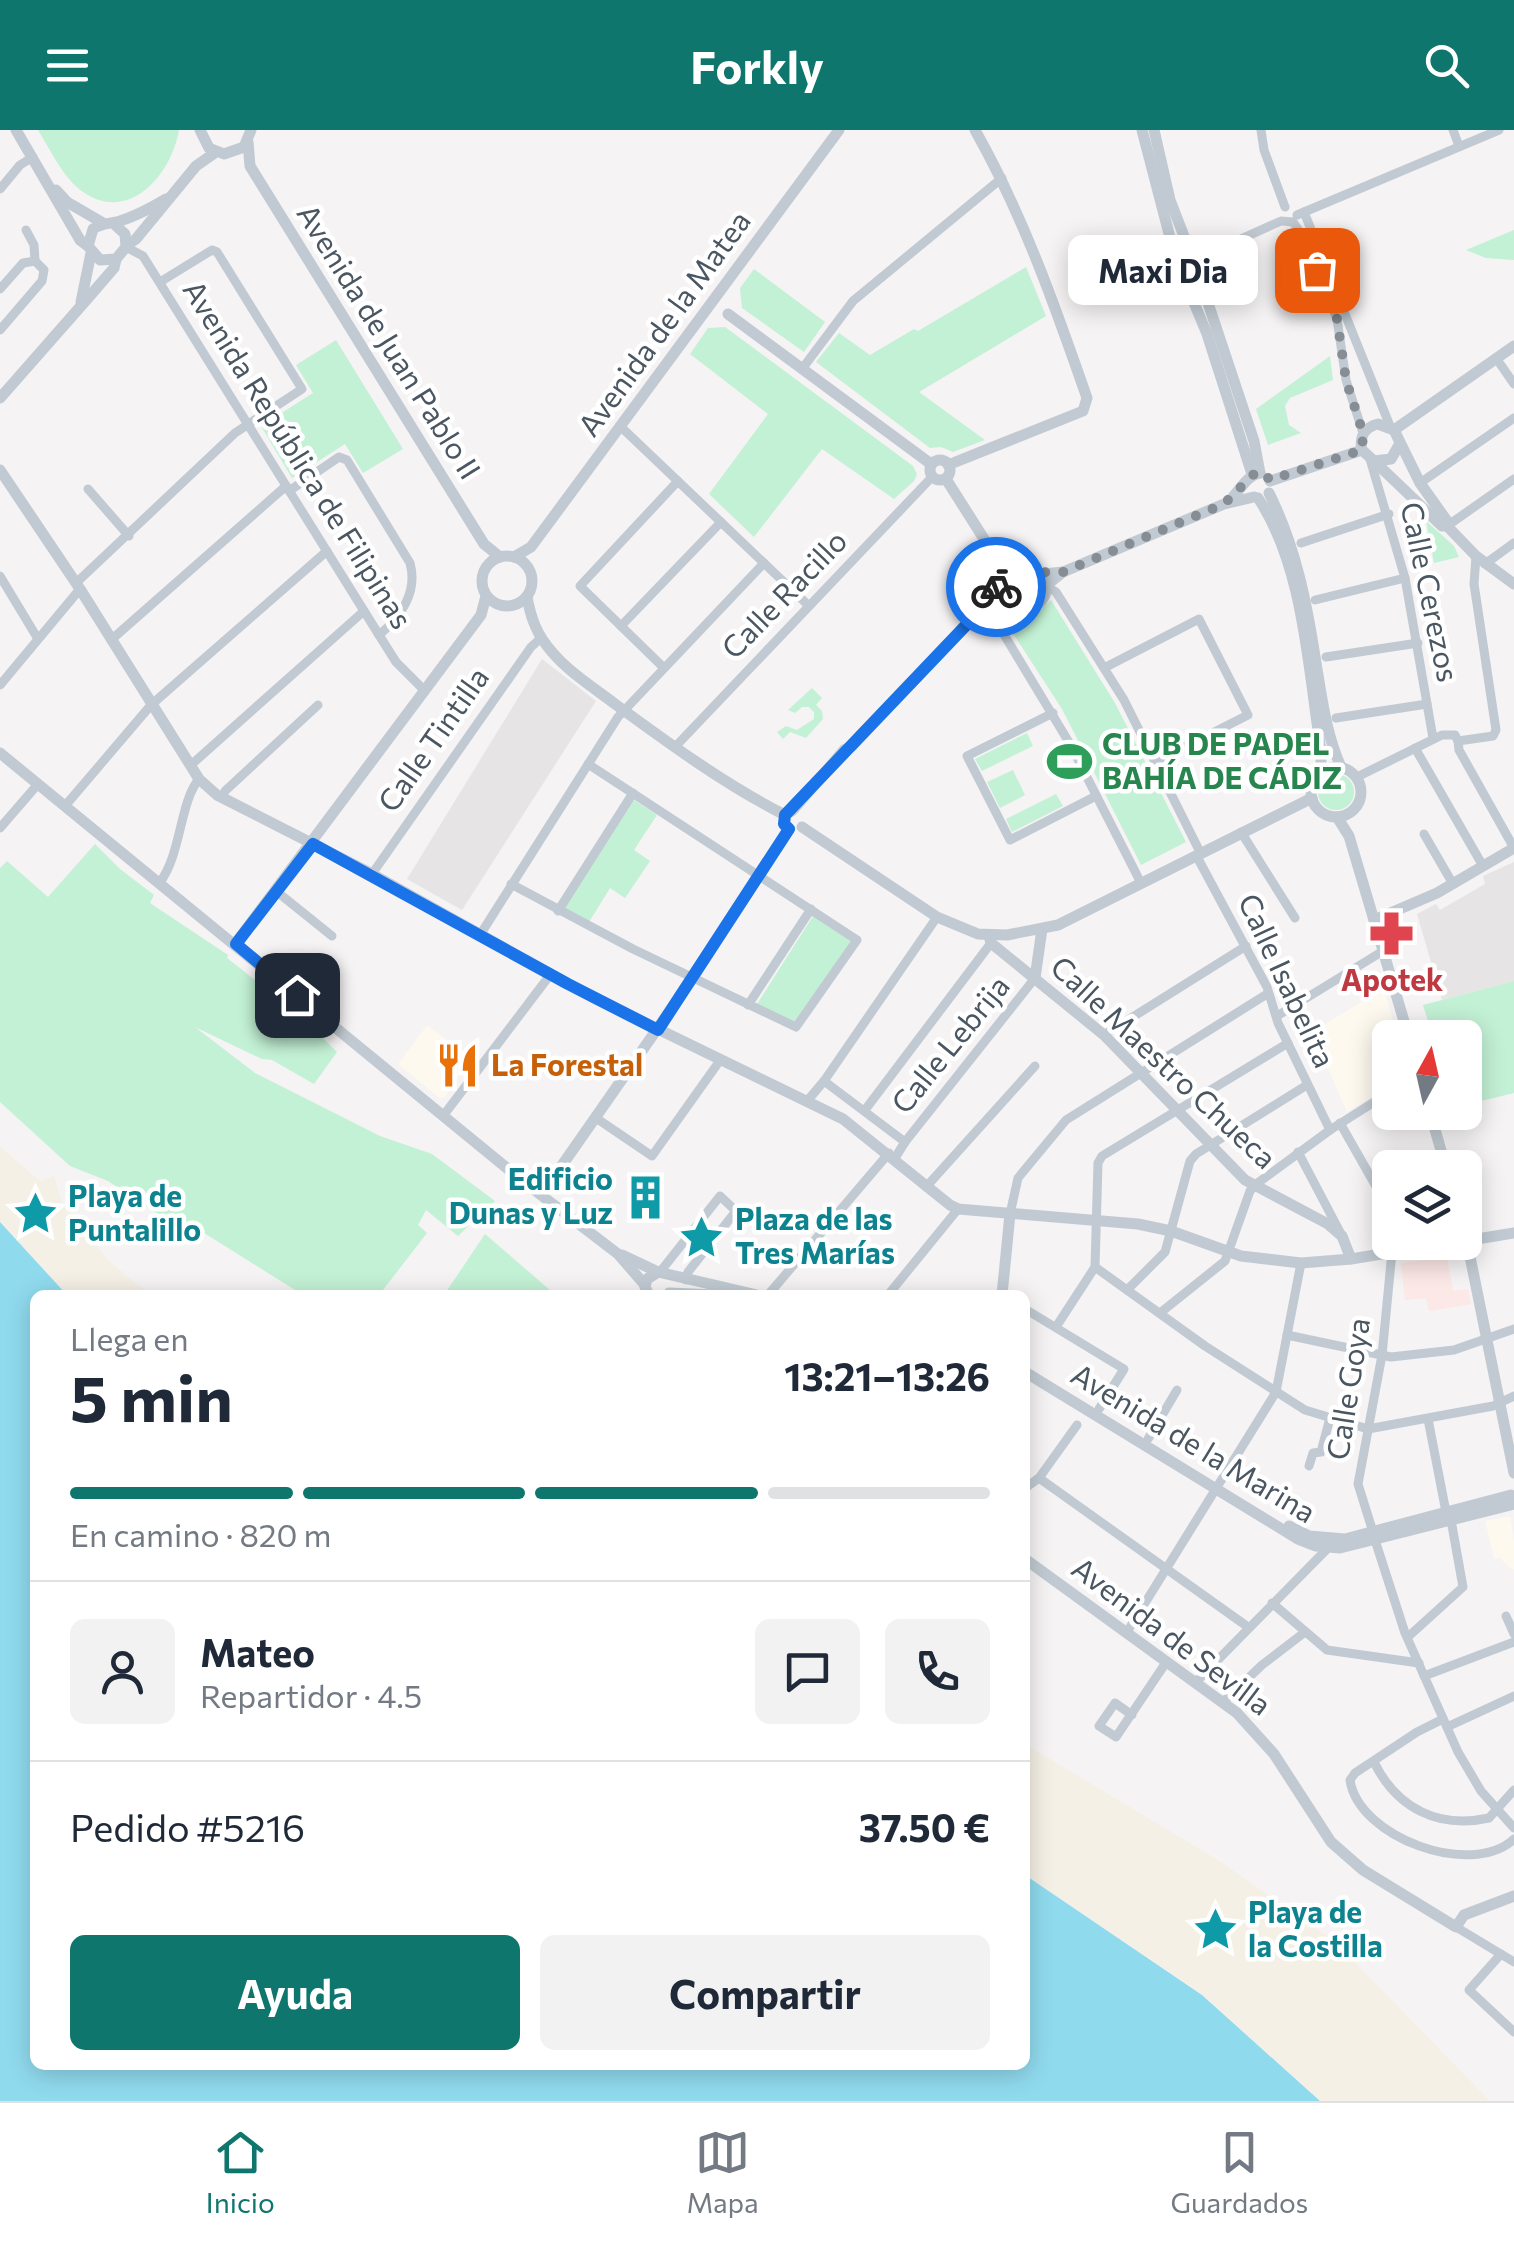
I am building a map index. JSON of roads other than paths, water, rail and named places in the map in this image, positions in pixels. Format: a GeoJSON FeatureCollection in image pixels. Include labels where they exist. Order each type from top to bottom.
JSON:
{"type":"FeatureCollection","features":[{"type":"Feature","properties":{"kind":"street"},"geometry":{"type":"LineString","coordinates":[[16,130],[80,240],[100,260],[116,259]]}},
{"type":"Feature","properties":{"kind":"street","name":"Avenida de la Matea"},"geometry":{"type":"LineString","coordinates":[[514,557],[531,547],[840,130]]}},
{"type":"Feature","properties":{"kind":"street"},"geometry":{"type":"LineString","coordinates":[[948,465],[1084,411],[1087,398],[1051,295],[1002,178],[975,130]]}},
{"type":"Feature","properties":{"kind":"street"},"geometry":{"type":"LineString","coordinates":[[1142,130],[1173,250]]}},
{"type":"Feature","properties":{"kind":"street"},"geometry":{"type":"LineString","coordinates":[[1154,130],[1170,200],[1186,244]]}},
{"type":"Feature","properties":{"kind":"street"},"geometry":{"type":"LineString","coordinates":[[1261,130],[1264,150],[1285,207]]}},
{"type":"Feature","properties":{"kind":"street"},"geometry":{"type":"LineString","coordinates":[[1452,130],[1460,146]]}},
{"type":"Feature","properties":{"kind":"street"},"geometry":{"type":"LineString","coordinates":[[1203,256],[1499,130]]}},
{"type":"Feature","properties":{"kind":"street"},"geometry":{"type":"LineString","coordinates":[[202,136],[216,152]]}},
{"type":"Feature","properties":{"kind":"street"},"geometry":{"type":"LineString","coordinates":[[196,166],[202,136]]}},
{"type":"Feature","properties":{"kind":"street"},"geometry":{"type":"LineString","coordinates":[[0,398],[114,268],[126,246],[196,166],[216,152],[232,153],[250,136]]}},
{"type":"Feature","properties":{"kind":"street","name":"Avenida de Juan Pablo II"},"geometry":{"type":"LineString","coordinates":[[250,136],[250,166]]}},
{"type":"Feature","properties":{"kind":"street","name":"Avenida de Juan Pablo II"},"geometry":{"type":"LineString","coordinates":[[232,153],[250,166],[484,544],[500,557]]}},
{"type":"Feature","properties":{"kind":"street"},"geometry":{"type":"LineString","coordinates":[[0,189],[20,165],[33,157]]}},
{"type":"Feature","properties":{"kind":"street"},"geometry":{"type":"LineString","coordinates":[[802,369],[853,301],[1002,178]]}},
{"type":"Feature","properties":{"kind":"street"},"geometry":{"type":"LineString","coordinates":[[46,179],[67,202],[125,234],[126,246]]}},
{"type":"Feature","properties":{"kind":"street"},"geometry":{"type":"LineString","coordinates":[[80,304],[87,286],[92,229],[166,199]]}},
{"type":"Feature","properties":{"kind":"street"},"geometry":{"type":"LineString","coordinates":[[1285,207],[1293,208],[1298,216],[1399,445],[1420,482],[1447,526],[1513,588]]}},
{"type":"Feature","properties":{"kind":"street"},"geometry":{"type":"LineString","coordinates":[[1281,222],[1279,214],[1285,207]]}},
{"type":"Feature","properties":{"kind":"street"},"geometry":{"type":"LineString","coordinates":[[1298,216],[1332,304],[1346,380],[1369,456],[1442,526],[1514,480]]}},
{"type":"Feature","properties":{"kind":"street"},"geometry":{"type":"LineString","coordinates":[[0,330],[42,281],[44,270],[35,261],[34,244],[26,230]]}},
{"type":"Feature","properties":{"kind":"street"},"geometry":{"type":"LineString","coordinates":[[1199,276],[1185,280],[1175,277],[1168,258],[1173,250],[1186,244],[1197,248],[1203,256],[1199,276],[1254,441],[1258,486],[1280,514],[1300,575],[1332,748],[1341,767],[1357,777],[1361,799],[1352,812],[1350,836]]}},
{"type":"Feature","properties":{"kind":"street","name":"Avenida República de Filipinas"},"geometry":{"type":"LineString","coordinates":[[126,246],[143,256],[160,282],[396,662],[426,691]]}},
{"type":"Feature","properties":{"kind":"street"},"geometry":{"type":"LineString","coordinates":[[0,684],[78,586],[129,536],[235,433],[302,389],[217,252],[212,250],[160,282]]}},
{"type":"Feature","properties":{"kind":"street"},"geometry":{"type":"LineString","coordinates":[[0,289],[23,263],[35,261]]}},
{"type":"Feature","properties":{"kind":"street"},"geometry":{"type":"LineString","coordinates":[[1185,280],[1291,578],[1322,772]]}},
{"type":"Feature","properties":{"kind":"street"},"geometry":{"type":"LineString","coordinates":[[720,291],[728,301],[728,314]]}},
{"type":"Feature","properties":{"kind":"street"},"geometry":{"type":"LineString","coordinates":[[704,313],[716,318],[728,314]]}},
{"type":"Feature","properties":{"kind":"street"},"geometry":{"type":"LineString","coordinates":[[728,314],[940,481],[950,471],[940,460],[931,471]]}},
{"type":"Feature","properties":{"kind":"street"},"geometry":{"type":"LineString","coordinates":[[1363,433],[1372,425],[1392,428],[1514,346]]}},
{"type":"Feature","properties":{"kind":"street"},"geometry":{"type":"LineString","coordinates":[[1342,355],[1350,350],[1360,352]]}},
{"type":"Feature","properties":{"kind":"street"},"geometry":{"type":"LineString","coordinates":[[1496,358],[1514,384]]}},
{"type":"Feature","properties":{"kind":"street"},"geometry":{"type":"LineString","coordinates":[[1420,482],[1514,418]]}},
{"type":"Feature","properties":{"kind":"street"},"geometry":{"type":"LineString","coordinates":[[620,426],[809,606]]}},
{"type":"Feature","properties":{"kind":"street"},"geometry":{"type":"LineString","coordinates":[[972,618],[1031,610],[1040,602],[1046,582],[1063,572],[1258,486],[1369,456],[1390,459],[1399,445]]}},
{"type":"Feature","properties":{"kind":"street","name":"Calle Cerezos"},"geometry":{"type":"LineString","coordinates":[[1369,456],[1406,578],[1433,738]]}},
{"type":"Feature","properties":{"kind":"street"},"geometry":{"type":"LineString","coordinates":[[111,640],[287,488],[339,458],[347,460],[410,563],[414,576],[410,596],[379,635]]}},
{"type":"Feature","properties":{"kind":"street"},"geometry":{"type":"LineString","coordinates":[[0,470],[196,772],[228,797],[550,974],[808,1100],[852,1125],[958,1210],[1138,1224],[1171,1231],[1229,1252],[1301,1262],[1372,1255]]}},
{"type":"Feature","properties":{"kind":"street","name":"Calle Racillo"},"geometry":{"type":"LineString","coordinates":[[675,747],[931,471]]}},
{"type":"Feature","properties":{"kind":"street"},"geometry":{"type":"LineString","coordinates":[[946,479],[998,562],[1000,582]]}},
{"type":"Feature","properties":{"kind":"street"},"geometry":{"type":"LineString","coordinates":[[664,668],[580,586],[678,481]]}},
{"type":"Feature","properties":{"kind":"street"},"geometry":{"type":"LineString","coordinates":[[88,489],[129,536]]}},
{"type":"Feature","properties":{"kind":"street"},"geometry":{"type":"LineString","coordinates":[[1301,542],[1389,514]]}},
{"type":"Feature","properties":{"kind":"street"},"geometry":{"type":"LineString","coordinates":[[621,626],[721,522]]}},
{"type":"Feature","properties":{"kind":"street"},"geometry":{"type":"LineString","coordinates":[[1458,742],[1493,736],[1496,730],[1474,584],[1480,560],[1514,543]]}},
{"type":"Feature","properties":{"kind":"street","name":"Avenida de Juan Pablo II"},"geometry":{"type":"LineString","coordinates":[[484,544],[486,567]]}},
{"type":"Feature","properties":{"kind":"street","name":"Avenida de la Matea"},"geometry":{"type":"LineString","coordinates":[[527,566],[531,547]]}},
{"type":"Feature","properties":{"kind":"street"},"geometry":{"type":"LineString","coordinates":[[64,806],[152,704],[327,551]]}},
{"type":"Feature","properties":{"kind":"street"},"geometry":{"type":"LineString","coordinates":[[236,944],[480,615],[486,596],[481,582],[486,567],[500,557],[514,557],[527,566],[532,584],[527,597],[532,622],[554,656],[675,747],[804,817],[759,874],[692,980],[542,1194]]}},
{"type":"Feature","properties":{"kind":"street"},"geometry":{"type":"LineString","coordinates":[[998,562],[1015,571],[1029,570],[1046,582]]}},
{"type":"Feature","properties":{"kind":"street"},"geometry":{"type":"LineString","coordinates":[[480,935],[624,710],[764,563]]}},
{"type":"Feature","properties":{"kind":"street"},"geometry":{"type":"LineString","coordinates":[[1015,571],[1000,582],[992,598],[812,784],[784,824],[938,917],[990,939],[1042,929],[1069,919],[1312,798]]}},
{"type":"Feature","properties":{"kind":"street"},"geometry":{"type":"LineString","coordinates":[[0,576],[38,639]]}},
{"type":"Feature","properties":{"kind":"street"},"geometry":{"type":"LineString","coordinates":[[1315,600],[1406,578]]}},
{"type":"Feature","properties":{"kind":"street","name":"Calle Isabelita"},"geometry":{"type":"LineString","coordinates":[[1046,582],[1104,668],[1155,762],[1246,946],[1330,1130]]}},
{"type":"Feature","properties":{"kind":"street"},"geometry":{"type":"LineString","coordinates":[[486,596],[532,622]]}},
{"type":"Feature","properties":{"kind":"street"},"geometry":{"type":"LineString","coordinates":[[480,615],[527,597]]}},
{"type":"Feature","properties":{"kind":"street"},"geometry":{"type":"LineString","coordinates":[[992,598],[999,612],[1000,628],[1054,713],[1141,882]]}},
{"type":"Feature","properties":{"kind":"street"},"geometry":{"type":"LineString","coordinates":[[160,882],[170,867],[194,799],[196,772],[364,611]]}},
{"type":"Feature","properties":{"kind":"street"},"geometry":{"type":"LineString","coordinates":[[1104,668],[1199,619],[1248,715],[1155,762]]}},
{"type":"Feature","properties":{"kind":"street","name":"Calle Tintilla"},"geometry":{"type":"LineString","coordinates":[[372,874],[530,647],[541,638]]}},
{"type":"Feature","properties":{"kind":"street"},"geometry":{"type":"LineString","coordinates":[[1326,658],[1418,643]]}},
{"type":"Feature","properties":{"kind":"street"},"geometry":{"type":"LineString","coordinates":[[1336,718],[1427,704]]}},
{"type":"Feature","properties":{"kind":"street"},"geometry":{"type":"LineString","coordinates":[[194,799],[228,797],[318,705]]}},
{"type":"Feature","properties":{"kind":"street"},"geometry":{"type":"LineString","coordinates":[[1054,713],[968,756],[1010,840],[1096,796]]}},
{"type":"Feature","properties":{"kind":"street"},"geometry":{"type":"LineString","coordinates":[[1357,777],[1433,738],[1454,736],[1514,848],[1454,884],[1374,920]]}},
{"type":"Feature","properties":{"kind":"street"},"geometry":{"type":"LineString","coordinates":[[1415,748],[1483,866]]}},
{"type":"Feature","properties":{"kind":"street"},"geometry":{"type":"LineString","coordinates":[[0,753],[618,1254],[662,1274],[733,1290]]}},
{"type":"Feature","properties":{"kind":"street"},"geometry":{"type":"LineString","coordinates":[[511,884],[692,980],[796,1028],[857,940],[588,764]]}},
{"type":"Feature","properties":{"kind":"street"},"geometry":{"type":"LineString","coordinates":[[1341,767],[1322,772],[1313,783],[1312,798],[1318,810],[1337,817],[1350,836],[1404,1020]]}},
{"type":"Feature","properties":{"kind":"street"},"geometry":{"type":"LineString","coordinates":[[0,828],[38,784]]}},
{"type":"Feature","properties":{"kind":"street"},"geometry":{"type":"LineString","coordinates":[[558,911],[632,793]]}},
{"type":"Feature","properties":{"kind":"street"},"geometry":{"type":"LineString","coordinates":[[1337,817],[1352,812]]}},
{"type":"Feature","properties":{"kind":"street"},"geometry":{"type":"LineString","coordinates":[[1241,832],[1295,918]]}},
{"type":"Feature","properties":{"kind":"street"},"geometry":{"type":"LineString","coordinates":[[1424,834],[1454,884]]}},
{"type":"Feature","properties":{"kind":"street"},"geometry":{"type":"LineString","coordinates":[[276,891],[332,936]]}},
{"type":"Feature","properties":{"kind":"street"},"geometry":{"type":"LineString","coordinates":[[748,1006],[811,909]]}},
{"type":"Feature","properties":{"kind":"street"},"geometry":{"type":"LineString","coordinates":[[808,1100],[938,917]]}},
{"type":"Feature","properties":{"kind":"street"},"geometry":{"type":"LineString","coordinates":[[1036,978],[1042,929]]}},
{"type":"Feature","properties":{"kind":"street"},"geometry":{"type":"LineString","coordinates":[[864,1110],[990,939]]}},
{"type":"Feature","properties":{"kind":"street","name":"Calle Maestro Chueca"},"geometry":{"type":"LineString","coordinates":[[990,939],[1104,1035],[1245,1180],[1328,1224],[1342,1236]]}},
{"type":"Feature","properties":{"kind":"street"},"geometry":{"type":"LineString","coordinates":[[1104,1035],[1246,946]]}},
{"type":"Feature","properties":{"kind":"street"},"geometry":{"type":"LineString","coordinates":[[1277,1016],[1383,952]]}},
{"type":"Feature","properties":{"kind":"street"},"geometry":{"type":"LineString","coordinates":[[444,1116],[550,974]]}},
{"type":"Feature","properties":{"kind":"street","name":"Calle Lebrija"},"geometry":{"type":"LineString","coordinates":[[772,1290],[905,1142],[1036,978]]}},
{"type":"Feature","properties":{"kind":"street"},"geometry":{"type":"LineString","coordinates":[[1002,1290],[1018,1178],[1066,1120],[1267,994]]}},
{"type":"Feature","properties":{"kind":"street"},"geometry":{"type":"LineString","coordinates":[[1056,1327],[1095,1268],[1098,1163],[1102,1156],[1288,1043]]}},
{"type":"Feature","properties":{"kind":"street"},"geometry":{"type":"LineString","coordinates":[[596,1118],[652,1156],[721,1059]]}},
{"type":"Feature","properties":{"kind":"street"},"geometry":{"type":"LineString","coordinates":[[926,1186],[1036,1066]]}},
{"type":"Feature","properties":{"kind":"street"},"geometry":{"type":"LineString","coordinates":[[824,1081],[905,1142]]}},
{"type":"Feature","properties":{"kind":"street"},"geometry":{"type":"LineString","coordinates":[[1128,1290],[1164,1252],[1190,1161],[1208,1144],[1307,1085]]}},
{"type":"Feature","properties":{"kind":"street"},"geometry":{"type":"LineString","coordinates":[[1160,1314],[1225,1261],[1250,1190],[1298,1152],[1372,1104]]}},
{"type":"Feature","properties":{"kind":"street"},"geometry":{"type":"LineString","coordinates":[[1340,1124],[1372,1180]]}},
{"type":"Feature","properties":{"kind":"street"},"geometry":{"type":"LineString","coordinates":[[1298,1152],[1350,1259]]}},
{"type":"Feature","properties":{"kind":"street"},"geometry":{"type":"LineString","coordinates":[[644,1290],[650,1275],[662,1274],[720,1196],[736,1211],[688,1272],[686,1280]]}},
{"type":"Feature","properties":{"kind":"street"},"geometry":{"type":"LineString","coordinates":[[892,1290],[958,1210]]}},
{"type":"Feature","properties":{"kind":"street"},"geometry":{"type":"LineString","coordinates":[[1482,1237],[1514,1233]]}},
{"type":"Feature","properties":{"kind":"street"},"geometry":{"type":"LineString","coordinates":[[618,1254],[644,1290]]}},
{"type":"Feature","properties":{"kind":"street","name":"Calle Goya"},"geometry":{"type":"LineString","coordinates":[[1391,1260],[1382,1355],[1358,1484],[1418,1663],[1445,1723],[1472,1777],[1514,1828]]}},
{"type":"Feature","properties":{"kind":"street"},"geometry":{"type":"LineString","coordinates":[[1468,1260],[1511,1440],[1514,1473]]}},
{"type":"Feature","properties":{"kind":"street"},"geometry":{"type":"LineString","coordinates":[[1127,1632],[1276,1392],[1301,1262]]}},
{"type":"Feature","properties":{"kind":"street"},"geometry":{"type":"LineString","coordinates":[[1095,1268],[1276,1392],[1305,1410],[1330,1418],[1368,1428],[1500,1403],[1514,1396]]}},
{"type":"Feature","properties":{"kind":"street"},"geometry":{"type":"LineString","coordinates":[[662,1274],[672,1285],[670,1290]]}},
{"type":"Feature","properties":{"kind":"street"},"geometry":{"type":"LineString","coordinates":[[1030,1311],[1124,1369],[1099,1409]]}},
{"type":"Feature","properties":{"kind":"street"},"geometry":{"type":"LineString","coordinates":[[1287,1336],[1391,1357],[1454,1350],[1514,1329]]}},
{"type":"Feature","properties":{"kind":"street","name":"Avenida de la Marina"},"geometry":{"type":"LineString","coordinates":[[1030,1366],[1298,1539],[1328,1548],[1513,1498]]}},
{"type":"Feature","properties":{"kind":"street","name":"Avenida de la Marina"},"geometry":{"type":"LineString","coordinates":[[1030,1375],[1309,1536],[1334,1540],[1374,1536]]}},
{"type":"Feature","properties":{"kind":"street"},"geometry":{"type":"LineString","coordinates":[[1148,1439],[1178,1390]]}},
{"type":"Feature","properties":{"kind":"street"},"geometry":{"type":"LineString","coordinates":[[1309,1466],[1313,1453],[1321,1452],[1330,1418]]}},
{"type":"Feature","properties":{"kind":"street"},"geometry":{"type":"LineString","coordinates":[[1409,1636],[1463,1587],[1428,1418]]}},
{"type":"Feature","properties":{"kind":"street"},"geometry":{"type":"LineString","coordinates":[[1030,1484],[1039,1478],[1077,1424]]}},
{"type":"Feature","properties":{"kind":"street"},"geometry":{"type":"LineString","coordinates":[[1039,1478],[1248,1627]]}},
{"type":"Feature","properties":{"kind":"street"},"geometry":{"type":"LineString","coordinates":[[1196,1682],[1328,1548]]}},
{"type":"Feature","properties":{"kind":"street","name":"Avenida de Sevilla"},"geometry":{"type":"LineString","coordinates":[[1030,1563],[1223,1702],[1268,1745],[1330,1842],[1363,1870],[1514,1962]]}},
{"type":"Feature","properties":{"kind":"street"},"geometry":{"type":"LineString","coordinates":[[1272,1603],[1327,1650],[1418,1663]]}},
{"type":"Feature","properties":{"kind":"street"},"geometry":{"type":"LineString","coordinates":[[1506,1616],[1514,1634]]}},
{"type":"Feature","properties":{"kind":"street"},"geometry":{"type":"LineString","coordinates":[[1223,1702],[1305,1632]]}},
{"type":"Feature","properties":{"kind":"street"},"geometry":{"type":"LineString","coordinates":[[1424,1676],[1514,1642]]}},
{"type":"Feature","properties":{"kind":"street"},"geometry":{"type":"LineString","coordinates":[[1132,1715],[1167,1662]]}},
{"type":"Feature","properties":{"kind":"street"},"geometry":{"type":"LineString","coordinates":[[1514,1696],[1417,1732],[1356,1773],[1350,1785],[1368,1811],[1400,1839],[1430,1852],[1498,1850],[1514,1839]]}},
{"type":"Feature","properties":{"kind":"street"},"geometry":{"type":"LineString","coordinates":[[1374,1762],[1393,1792],[1428,1817],[1489,1818],[1514,1790]]}},
{"type":"Feature","properties":{"kind":"street"},"geometry":{"type":"LineString","coordinates":[[1456,1928],[1464,1914],[1514,1896]]}},
{"type":"Feature","properties":{"kind":"street"},"geometry":{"type":"LineString","coordinates":[[1502,1954],[1469,1990],[1514,2032]]}},
{"type":"Feature","properties":{"kind":"water"},"geometry":{"type":"Polygon","coordinates":[[[0,1222],[62,1290],[30,1290],[30,2070],[1030,2070],[1030,1878],[1202,1995],[1320,2101],[0,2101],[0,1222]]]}},
{"type":"Feature","properties":{"kind":"place","name":"Maxi Dia"},"geometry":{"type":"Point","coordinates":[1317,270]}},
{"type":"Feature","properties":{"kind":"place","name":"CLUB DE PADEL BAHÍA DE CÁDIZ"},"geometry":{"type":"Point","coordinates":[1069,762]}},
{"type":"Feature","properties":{"kind":"place","name":"Apotek"},"geometry":{"type":"Point","coordinates":[1392,934]}},
{"type":"Feature","properties":{"kind":"place","name":"La Forestal"},"geometry":{"type":"Point","coordinates":[458,1066]}},
{"type":"Feature","properties":{"kind":"place","name":"Edificio Dunas y Luz"},"geometry":{"type":"Point","coordinates":[646,1197]}},
{"type":"Feature","properties":{"kind":"place","name":"Playa de Puntalillo"},"geometry":{"type":"Point","coordinates":[35,1214]}},
{"type":"Feature","properties":{"kind":"place","name":"Plaza de las Tres Marías"},"geometry":{"type":"Point","coordinates":[702,1237]}},
{"type":"Feature","properties":{"kind":"place","name":"Playa de la Costilla"},"geometry":{"type":"Point","coordinates":[1215,1930]}}]}
